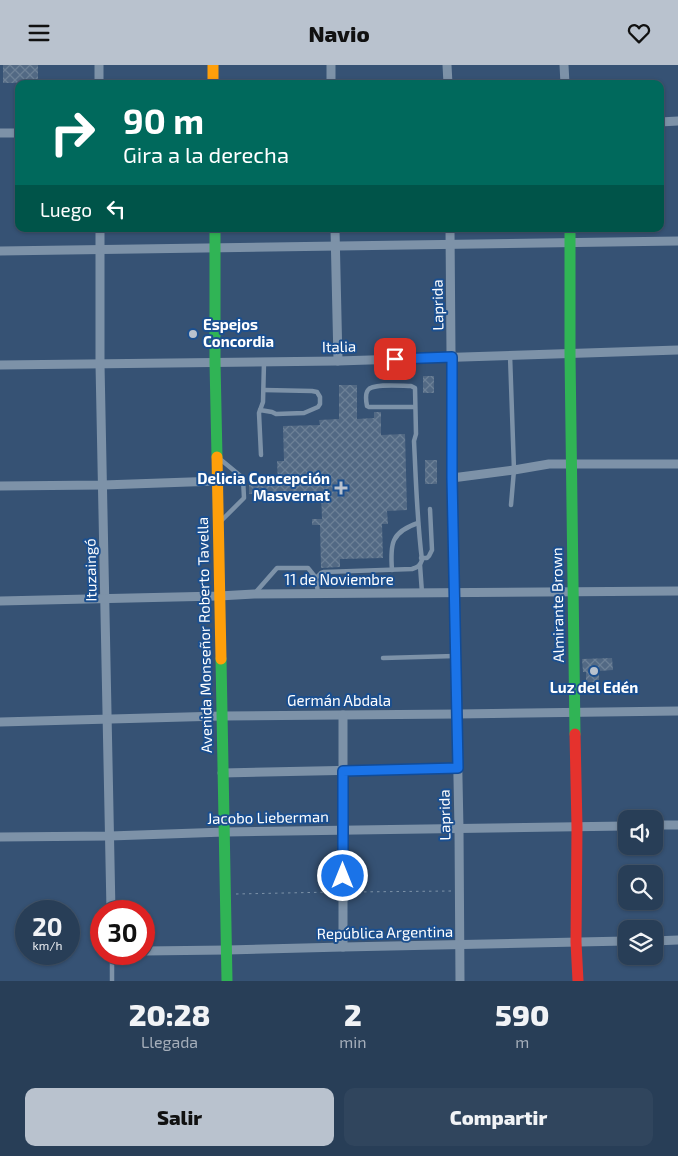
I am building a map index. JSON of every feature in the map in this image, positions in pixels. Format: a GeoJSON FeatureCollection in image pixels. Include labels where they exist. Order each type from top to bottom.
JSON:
{"type":"FeatureCollection","features":[{"type":"Feature","properties":{"kind":"main road"},"geometry":{"type":"LineString","coordinates":[[213,65],[213,80]]}},
{"type":"Feature","properties":{"kind":"main road","name":"Avenida Monseñor Roberto Tavella"},"geometry":{"type":"LineString","coordinates":[[215,232],[219,596],[227,981]]}},
{"type":"Feature","properties":{"kind":"main road","name":"Almirante Brown"},"geometry":{"type":"LineString","coordinates":[[570,232],[572,591],[578,981]]}},
{"type":"Feature","properties":{"kind":"street"},"geometry":{"type":"LineString","coordinates":[[99,65],[99,80]]}},
{"type":"Feature","properties":{"kind":"street"},"geometry":{"type":"LineString","coordinates":[[330,65],[331,80]]}},
{"type":"Feature","properties":{"kind":"street"},"geometry":{"type":"LineString","coordinates":[[448,65],[448,80]]}},
{"type":"Feature","properties":{"kind":"street"},"geometry":{"type":"LineString","coordinates":[[564,65],[565,80]]}},
{"type":"Feature","properties":{"kind":"street"},"geometry":{"type":"LineString","coordinates":[[664,122],[678,121]]}},
{"type":"Feature","properties":{"kind":"street"},"geometry":{"type":"LineString","coordinates":[[0,133],[15,133]]}},
{"type":"Feature","properties":{"kind":"street","name":"Ituzaingó"},"geometry":{"type":"LineString","coordinates":[[100,232],[100,364],[111,900]]}},
{"type":"Feature","properties":{"kind":"street"},"geometry":{"type":"LineString","coordinates":[[335,232],[338,361]]}},
{"type":"Feature","properties":{"kind":"street","name":"Laprida"},"geometry":{"type":"LineString","coordinates":[[450,232],[460,981]]}},
{"type":"Feature","properties":{"kind":"street"},"geometry":{"type":"LineString","coordinates":[[0,251],[678,241]]}},
{"type":"Feature","properties":{"kind":"street","name":"Italia"},"geometry":{"type":"LineString","coordinates":[[0,365],[338,361],[678,350]]}},
{"type":"Feature","properties":{"kind":"street"},"geometry":{"type":"LineString","coordinates":[[452,478],[549,464],[678,464]]}},
{"type":"Feature","properties":{"kind":"street"},"geometry":{"type":"LineString","coordinates":[[0,486],[218,481]]}},
{"type":"Feature","properties":{"kind":"street","name":"11 de Noviembre"},"geometry":{"type":"LineString","coordinates":[[0,601],[254,594],[678,591]]}},
{"type":"Feature","properties":{"kind":"street","name":"Germán Abdala"},"geometry":{"type":"LineString","coordinates":[[0,723],[222,716],[678,711]]}},
{"type":"Feature","properties":{"kind":"street"},"geometry":{"type":"LineString","coordinates":[[342,947],[343,715]]}},
{"type":"Feature","properties":{"kind":"street"},"geometry":{"type":"LineString","coordinates":[[222,773],[458,768]]}},
{"type":"Feature","properties":{"kind":"street"},"geometry":{"type":"LineString","coordinates":[[663,825],[678,825]]}},
{"type":"Feature","properties":{"kind":"street","name":"Jacobo Lieberman"},"geometry":{"type":"LineString","coordinates":[[0,837],[618,826]]}},
{"type":"Feature","properties":{"kind":"street"},"geometry":{"type":"LineString","coordinates":[[663,941],[678,940]]}},
{"type":"Feature","properties":{"kind":"street","name":"República Argentina"},"geometry":{"type":"LineString","coordinates":[[155,951],[618,941]]}},
{"type":"Feature","properties":{"kind":"lane"},"geometry":{"type":"LineString","coordinates":[[510,355],[514,470],[511,505]]}},
{"type":"Feature","properties":{"kind":"lane"},"geometry":{"type":"LineString","coordinates":[[261,455],[259,413],[263,402],[264,362]]}},
{"type":"Feature","properties":{"kind":"lane"},"geometry":{"type":"LineString","coordinates":[[415,407],[370,407],[366,404],[366,393],[374,386],[411,386],[415,388],[416,434],[414,441],[422,593]]}},
{"type":"Feature","properties":{"kind":"lane"},"geometry":{"type":"LineString","coordinates":[[260,410],[276,414],[304,413],[318,407],[320,404],[320,397],[317,392],[264,390]]}},
{"type":"Feature","properties":{"kind":"lane"},"geometry":{"type":"LineString","coordinates":[[217,457],[243,478],[244,498],[218,524]]}},
{"type":"Feature","properties":{"kind":"lane"},"geometry":{"type":"LineString","coordinates":[[421,558],[430,556],[432,549],[430,509]]}},
{"type":"Feature","properties":{"kind":"lane"},"geometry":{"type":"LineString","coordinates":[[392,570],[392,544],[403,529],[418,523]]}},
{"type":"Feature","properties":{"kind":"lane"},"geometry":{"type":"LineString","coordinates":[[316,577],[324,572],[412,569],[420,565]]}},
{"type":"Feature","properties":{"kind":"lane"},"geometry":{"type":"LineString","coordinates":[[254,594],[277,568],[308,568],[316,577],[319,594]]}},
{"type":"Feature","properties":{"kind":"lane"},"geometry":{"type":"LineString","coordinates":[[383,658],[455,656]]}},
{"type":"Feature","properties":{"kind":"lane"},"geometry":{"type":"LineString","coordinates":[[112,965],[112,981]]}},
{"type":"Feature","properties":{"kind":"building"},"geometry":{"type":"Polygon","coordinates":[[[3,65],[38,65],[38,80],[15,80],[15,83],[3,83],[3,65]]]}},
{"type":"Feature","properties":{"kind":"building"},"geometry":{"type":"Polygon","coordinates":[[[423,376],[434,376],[434,393],[423,393],[423,376]]]}},
{"type":"Feature","properties":{"kind":"building"},"geometry":{"type":"Polygon","coordinates":[[[339,385],[357,385],[357,419],[374,418],[374,412],[381,412],[381,435],[405,434],[407,510],[387,511],[388,524],[382,524],[383,558],[340,559],[340,567],[321,568],[320,525],[312,525],[312,519],[322,519],[321,492],[249,494],[249,485],[278,484],[277,461],[284,461],[283,426],[320,425],[319,420],[339,419],[339,385]]]}},
{"type":"Feature","properties":{"kind":"building"},"geometry":{"type":"Polygon","coordinates":[[[425,460],[437,460],[437,484],[425,484],[425,460]]]}},
{"type":"Feature","properties":{"kind":"building","name":"Luz del Edén"},"geometry":{"type":"Polygon","coordinates":[[[612,658],[613,670],[599,671],[599,682],[586,682],[586,672],[583,672],[582,659],[612,658]]]}},
{"type":"Feature","properties":{"kind":"traffic: fast"},"geometry":{"type":"LineString","coordinates":[[215,232],[217,457]]}},
{"type":"Feature","properties":{"kind":"traffic: fast"},"geometry":{"type":"LineString","coordinates":[[570,232],[575,734]]}},
{"type":"Feature","properties":{"kind":"traffic: fast"},"geometry":{"type":"LineString","coordinates":[[221,659],[227,981]]}},
{"type":"Feature","properties":{"kind":"traffic: slow"},"geometry":{"type":"LineString","coordinates":[[213,65],[213,80]]}},
{"type":"Feature","properties":{"kind":"traffic: slow"},"geometry":{"type":"LineString","coordinates":[[217,457],[221,659]]}},
{"type":"Feature","properties":{"kind":"traffic: jam"},"geometry":{"type":"LineString","coordinates":[[575,734],[577,827],[576,942],[578,981]]}},
{"type":"Feature","properties":{"kind":"place","name":"Espejos Concordia"},"geometry":{"type":"Point","coordinates":[193,334]}},
{"type":"Feature","properties":{"kind":"place","name":"Delicia Concepción Masvernat"},"geometry":{"type":"Point","coordinates":[341,488]}},
{"type":"Feature","properties":{"kind":"place","name":"Luz del Edén"},"geometry":{"type":"Point","coordinates":[594,671]}},
{"type":"Feature","properties":{"kind":"route"},"geometry":{"type":"LineString","coordinates":[[343,876],[343,771],[458,768],[452,478],[452,357],[395,359]]}}]}
